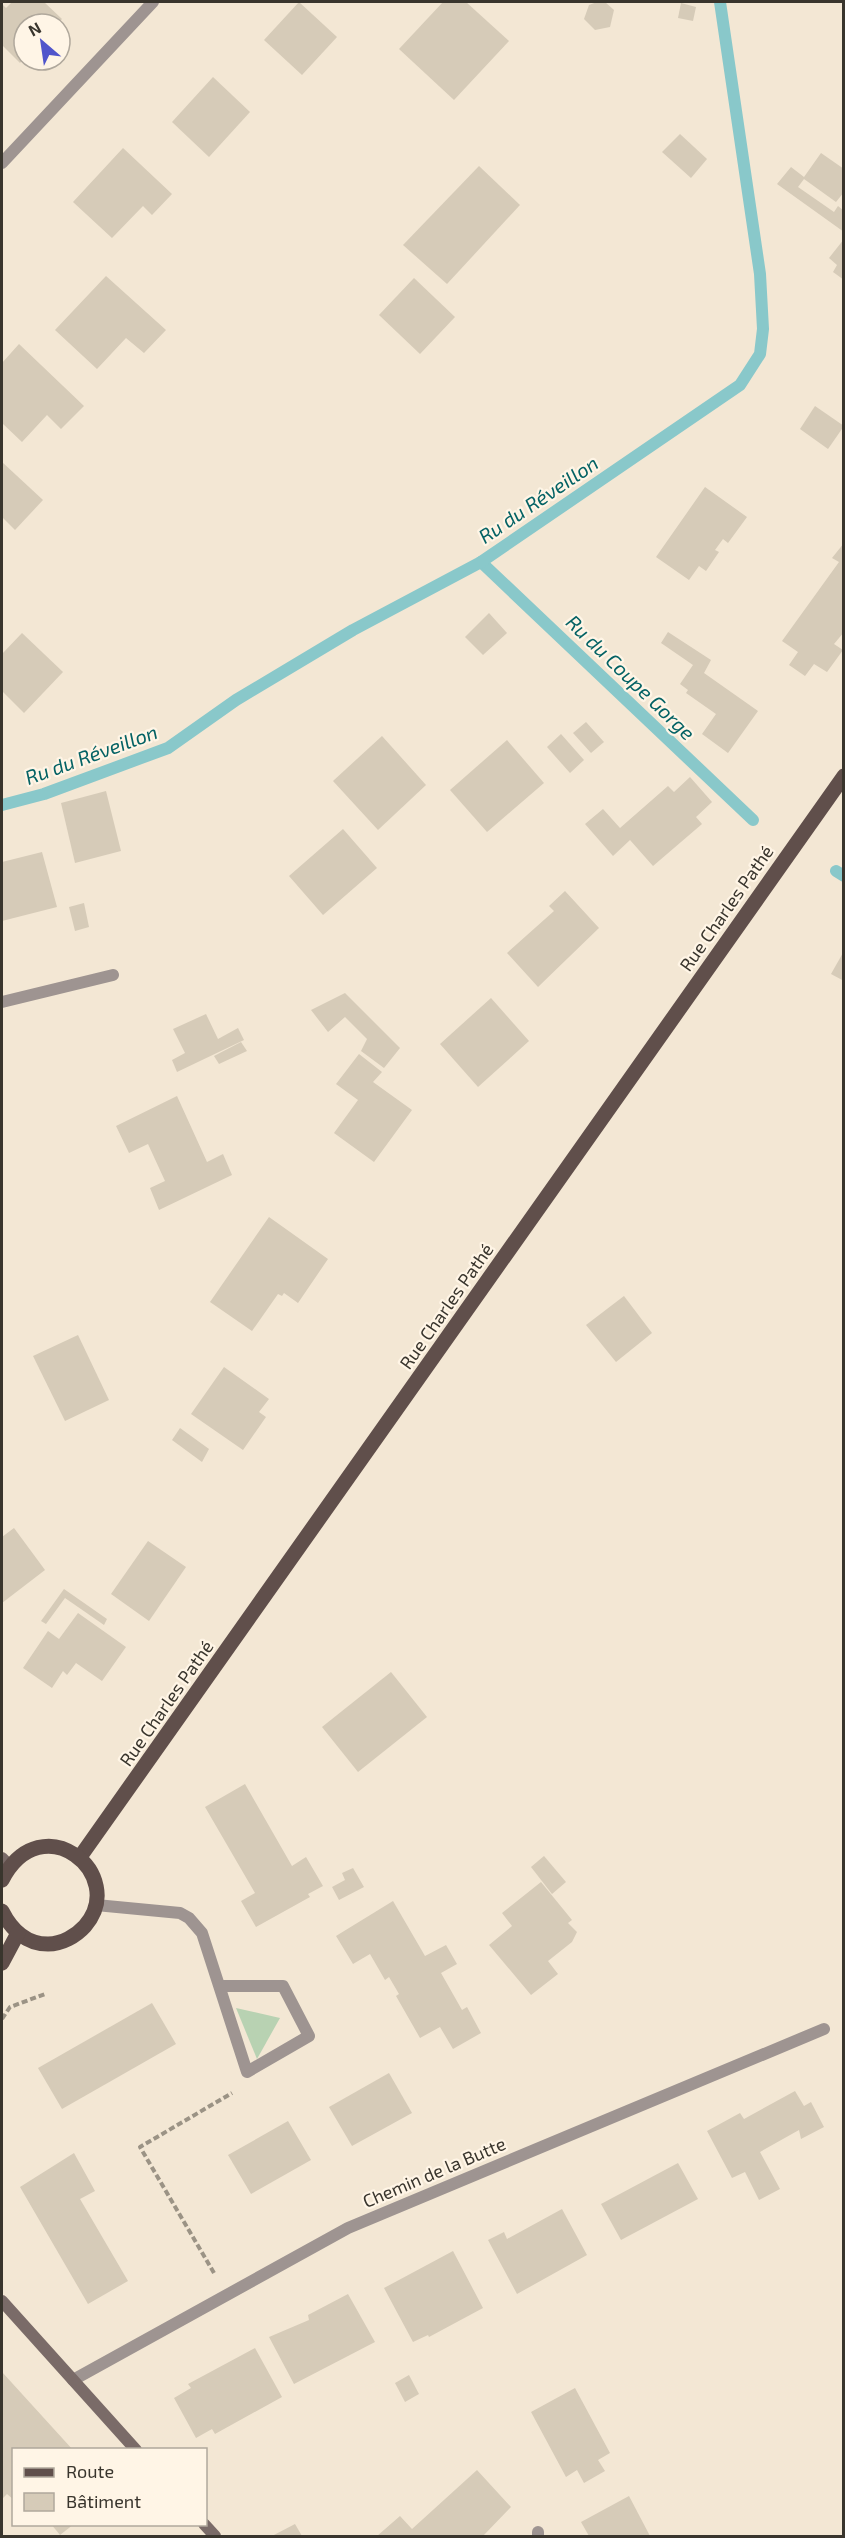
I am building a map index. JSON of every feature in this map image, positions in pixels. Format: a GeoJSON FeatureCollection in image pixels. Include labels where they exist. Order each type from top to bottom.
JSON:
{"type":"FeatureCollection","features":[{"type":"Feature","properties":{"kind":"main road","name":"Rue Charles Pathé"},"geometry":{"type":"LineString","coordinates":[[80,1857],[843,776]]}},
{"type":"Feature","properties":{"kind":"main road"},"geometry":{"type":"LineString","coordinates":[[2,1880],[5,1862],[32,1848],[49,1846],[65,1849],[80,1857],[93,1877],[96,1889],[96,1905],[90,1920],[79,1933],[64,1941],[32,1941],[18,1933],[8,1923],[2,1911]]}},
{"type":"Feature","properties":{"kind":"main road"},"geometry":{"type":"LineString","coordinates":[[2,1962],[18,1933]]}},
{"type":"Feature","properties":{"kind":"street"},"geometry":{"type":"LineString","coordinates":[[2,163],[153,2]]}},
{"type":"Feature","properties":{"kind":"street"},"geometry":{"type":"LineString","coordinates":[[2,1002],[113,975]]}},
{"type":"Feature","properties":{"kind":"street"},"geometry":{"type":"LineString","coordinates":[[96,1905],[180,1913],[189,1918],[202,1933],[247,2072],[309,2036],[283,1986],[220,1986]]}},
{"type":"Feature","properties":{"kind":"street","name":"Chemin de la Butte"},"geometry":{"type":"LineString","coordinates":[[73,2380],[348,2228],[824,2029]]}},
{"type":"Feature","properties":{"kind":"street"},"geometry":{"type":"LineString","coordinates":[[2,2301],[134,2448]]}},
{"type":"Feature","properties":{"kind":"path"},"geometry":{"type":"LineString","coordinates":[[2,2019],[10,2007],[45,1994]]}},
{"type":"Feature","properties":{"kind":"path"},"geometry":{"type":"LineString","coordinates":[[227,2295],[140,2147],[242,2087],[247,2072]]}},
{"type":"Feature","properties":{"kind":"green space"},"geometry":{"type":"Polygon","coordinates":[[[236,2008],[280,2018],[257,2059],[236,2008]]]}},
{"type":"Feature","properties":{"kind":"building"},"geometry":{"type":"Polygon","coordinates":[[[12,2],[44,2],[55,12],[12,12],[12,55],[2,45],[2,4],[6,8],[12,2]]]}},
{"type":"Feature","properties":{"kind":"building"},"geometry":{"type":"Polygon","coordinates":[[[299,2],[337,37],[302,75],[264,40],[299,2]]]}},
{"type":"Feature","properties":{"kind":"building"},"geometry":{"type":"Polygon","coordinates":[[[443,2],[466,2],[509,41],[454,100],[399,49],[443,2]]]}},
{"type":"Feature","properties":{"kind":"building"},"geometry":{"type":"Polygon","coordinates":[[[605,2],[614,10],[610,27],[595,30],[584,19],[589,5],[605,2]]]}},
{"type":"Feature","properties":{"kind":"building"},"geometry":{"type":"Polygon","coordinates":[[[681,3],[696,7],[693,21],[678,18],[681,3]]]}},
{"type":"Feature","properties":{"kind":"building"},"geometry":{"type":"Polygon","coordinates":[[[213,77],[250,112],[209,157],[172,122],[213,77]]]}},
{"type":"Feature","properties":{"kind":"building"},"geometry":{"type":"Polygon","coordinates":[[[680,134],[707,159],[691,178],[662,152],[680,134]]]}},
{"type":"Feature","properties":{"kind":"building"},"geometry":{"type":"Polygon","coordinates":[[[123,148],[172,194],[152,215],[143,206],[112,238],[73,202],[123,148]]]}},
{"type":"Feature","properties":{"kind":"building"},"geometry":{"type":"Polygon","coordinates":[[[821,153],[844,169],[844,192],[836,202],[804,179],[798,187],[834,212],[838,206],[844,211],[844,232],[777,184],[791,167],[804,177],[821,153]]]}},
{"type":"Feature","properties":{"kind":"building"},"geometry":{"type":"Polygon","coordinates":[[[479,166],[520,205],[447,284],[403,245],[479,166]]]}},
{"type":"Feature","properties":{"kind":"building"},"geometry":{"type":"Polygon","coordinates":[[[844,239],[844,280],[833,272],[837,265],[829,258],[844,239]]]}},
{"type":"Feature","properties":{"kind":"building"},"geometry":{"type":"Polygon","coordinates":[[[106,276],[166,330],[144,353],[126,338],[97,369],[55,330],[106,276]]]}},
{"type":"Feature","properties":{"kind":"building"},"geometry":{"type":"Polygon","coordinates":[[[414,278],[455,317],[420,354],[379,315],[414,278]]]}},
{"type":"Feature","properties":{"kind":"building"},"geometry":{"type":"Polygon","coordinates":[[[19,344],[84,406],[61,429],[47,415],[22,442],[2,423],[2,363],[19,344]]]}},
{"type":"Feature","properties":{"kind":"building"},"geometry":{"type":"Polygon","coordinates":[[[815,406],[844,426],[828,449],[800,429],[815,406]]]}},
{"type":"Feature","properties":{"kind":"building"},"geometry":{"type":"Polygon","coordinates":[[[2,462],[43,500],[15,530],[2,517],[2,462]]]}},
{"type":"Feature","properties":{"kind":"building"},"geometry":{"type":"Polygon","coordinates":[[[705,487],[747,517],[728,543],[723,539],[715,550],[719,552],[706,571],[699,566],[689,580],[656,557],[705,487]]]}},
{"type":"Feature","properties":{"kind":"building"},"geometry":{"type":"Polygon","coordinates":[[[844,543],[844,632],[834,644],[843,650],[827,672],[814,664],[805,676],[789,665],[798,652],[782,641],[839,562],[832,558],[844,543]]]}},
{"type":"Feature","properties":{"kind":"building"},"geometry":{"type":"Polygon","coordinates":[[[489,613],[507,633],[483,655],[465,637],[489,613]]]}},
{"type":"Feature","properties":{"kind":"building"},"geometry":{"type":"Polygon","coordinates":[[[668,632],[711,660],[704,673],[758,711],[728,753],[702,734],[716,714],[686,693],[688,690],[680,684],[693,665],[661,643],[668,632]]]}},
{"type":"Feature","properties":{"kind":"building"},"geometry":{"type":"Polygon","coordinates":[[[22,633],[63,672],[24,713],[2,691],[2,654],[22,633]]]}},
{"type":"Feature","properties":{"kind":"building"},"geometry":{"type":"Polygon","coordinates":[[[586,722],[604,742],[591,753],[573,733],[586,722]]]}},
{"type":"Feature","properties":{"kind":"building"},"geometry":{"type":"Polygon","coordinates":[[[561,734],[584,760],[570,773],[547,747],[561,734]]]}},
{"type":"Feature","properties":{"kind":"building"},"geometry":{"type":"Polygon","coordinates":[[[382,736],[426,785],[378,830],[333,781],[382,736]]]}},
{"type":"Feature","properties":{"kind":"building"},"geometry":{"type":"Polygon","coordinates":[[[507,740],[544,783],[487,832],[450,790],[507,740]]]}},
{"type":"Feature","properties":{"kind":"building"},"geometry":{"type":"Polygon","coordinates":[[[690,777],[712,802],[696,817],[702,824],[653,866],[630,840],[613,856],[585,824],[603,809],[620,828],[668,786],[674,792],[690,777]]]}},
{"type":"Feature","properties":{"kind":"building"},"geometry":{"type":"Polygon","coordinates":[[[106,791],[121,851],[75,863],[61,803],[106,791]]]}},
{"type":"Feature","properties":{"kind":"building"},"geometry":{"type":"Polygon","coordinates":[[[343,829],[377,868],[323,915],[289,876],[343,829]]]}},
{"type":"Feature","properties":{"kind":"building"},"geometry":{"type":"Polygon","coordinates":[[[42,852],[57,907],[2,921],[2,862],[42,852]]]}},
{"type":"Feature","properties":{"kind":"building"},"geometry":{"type":"Polygon","coordinates":[[[565,891],[599,928],[538,987],[507,953],[554,911],[549,906],[565,891]]]}},
{"type":"Feature","properties":{"kind":"building"},"geometry":{"type":"Polygon","coordinates":[[[84,903],[89,927],[75,931],[69,907],[84,903]]]}},
{"type":"Feature","properties":{"kind":"building"},"geometry":{"type":"Polygon","coordinates":[[[844,951],[844,981],[831,974],[844,951]]]}},
{"type":"Feature","properties":{"kind":"building"},"geometry":{"type":"Polygon","coordinates":[[[345,993],[400,1048],[384,1068],[361,1051],[367,1039],[345,1017],[328,1032],[311,1010],[345,993]]]}},
{"type":"Feature","properties":{"kind":"building"},"geometry":{"type":"Polygon","coordinates":[[[491,998],[529,1041],[478,1087],[440,1044],[491,998]]]}},
{"type":"Feature","properties":{"kind":"building"},"geometry":{"type":"Polygon","coordinates":[[[206,1014],[218,1039],[238,1028],[244,1040],[177,1072],[172,1060],[185,1053],[173,1029],[206,1014]]]}},
{"type":"Feature","properties":{"kind":"building"},"geometry":{"type":"Polygon","coordinates":[[[241,1042],[247,1051],[219,1064],[214,1056],[241,1042]]]}},
{"type":"Feature","properties":{"kind":"building"},"geometry":{"type":"Polygon","coordinates":[[[359,1054],[382,1072],[373,1082],[412,1110],[374,1162],[334,1133],[358,1100],[336,1084],[359,1054]]]}},
{"type":"Feature","properties":{"kind":"building"},"geometry":{"type":"Polygon","coordinates":[[[177,1096],[207,1162],[223,1154],[232,1175],[159,1210],[150,1188],[165,1181],[148,1144],[129,1153],[116,1126],[177,1096]]]}},
{"type":"Feature","properties":{"kind":"building"},"geometry":{"type":"Polygon","coordinates":[[[269,1217],[328,1259],[298,1303],[284,1293],[282,1296],[278,1294],[252,1331],[210,1302],[269,1217]]]}},
{"type":"Feature","properties":{"kind":"building"},"geometry":{"type":"Polygon","coordinates":[[[624,1296],[652,1333],[616,1362],[586,1325],[624,1296]]]}},
{"type":"Feature","properties":{"kind":"building"},"geometry":{"type":"Polygon","coordinates":[[[78,1335],[109,1400],[65,1421],[33,1356],[78,1335]]]}},
{"type":"Feature","properties":{"kind":"building"},"geometry":{"type":"Polygon","coordinates":[[[224,1367],[269,1399],[259,1412],[266,1417],[243,1450],[191,1414],[224,1367]]]}},
{"type":"Feature","properties":{"kind":"building"},"geometry":{"type":"Polygon","coordinates":[[[180,1428],[209,1449],[202,1462],[172,1440],[180,1428]]]}},
{"type":"Feature","properties":{"kind":"building"},"geometry":{"type":"Polygon","coordinates":[[[14,1528],[45,1570],[2,1603],[2,1537],[14,1528]]]}},
{"type":"Feature","properties":{"kind":"building"},"geometry":{"type":"Polygon","coordinates":[[[148,1541],[186,1567],[149,1621],[111,1594],[148,1541]]]}},
{"type":"Feature","properties":{"kind":"building"},"geometry":{"type":"Polygon","coordinates":[[[64,1589],[107,1619],[104,1625],[65,1598],[46,1624],[41,1621],[64,1589]]]}},
{"type":"Feature","properties":{"kind":"building"},"geometry":{"type":"Polygon","coordinates":[[[78,1613],[126,1647],[102,1681],[76,1663],[67,1675],[63,1671],[52,1688],[23,1668],[48,1631],[59,1639],[78,1613]]]}},
{"type":"Feature","properties":{"kind":"building"},"geometry":{"type":"Polygon","coordinates":[[[391,1672],[427,1717],[358,1772],[322,1727],[391,1672]]]}},
{"type":"Feature","properties":{"kind":"building"},"geometry":{"type":"Polygon","coordinates":[[[245,1784],[292,1866],[306,1857],[323,1886],[308,1894],[310,1897],[256,1927],[241,1901],[255,1893],[205,1807],[245,1784]]]}},
{"type":"Feature","properties":{"kind":"building"},"geometry":{"type":"Polygon","coordinates":[[[544,1856],[566,1882],[552,1894],[531,1867],[544,1856]]]}},
{"type":"Feature","properties":{"kind":"building"},"geometry":{"type":"Polygon","coordinates":[[[353,1868],[364,1887],[339,1900],[332,1887],[345,1880],[342,1873],[353,1868]]]}},
{"type":"Feature","properties":{"kind":"building"},"geometry":{"type":"Polygon","coordinates":[[[541,1882],[572,1920],[568,1923],[577,1932],[572,1942],[548,1961],[558,1974],[531,1995],[489,1945],[512,1926],[502,1913],[541,1882]]]}},
{"type":"Feature","properties":{"kind":"building"},"geometry":{"type":"Polygon","coordinates":[[[393,1901],[425,1956],[446,1945],[457,1964],[441,1973],[462,2010],[467,2007],[481,2033],[453,2049],[440,2027],[420,2038],[396,1996],[399,1994],[389,1977],[385,1980],[370,1954],[353,1964],[336,1936],[393,1901]]]}},
{"type":"Feature","properties":{"kind":"building"},"geometry":{"type":"Polygon","coordinates":[[[152,2003],[176,2044],[62,2109],[38,2068],[152,2003]]]}},
{"type":"Feature","properties":{"kind":"building"},"geometry":{"type":"Polygon","coordinates":[[[389,2073],[412,2113],[352,2146],[329,2107],[389,2073]]]}},
{"type":"Feature","properties":{"kind":"building"},"geometry":{"type":"Polygon","coordinates":[[[795,2091],[804,2106],[811,2102],[824,2127],[801,2139],[799,2130],[760,2152],[780,2189],[759,2200],[745,2172],[732,2178],[707,2131],[740,2113],[744,2119],[795,2091]]]}},
{"type":"Feature","properties":{"kind":"building"},"geometry":{"type":"Polygon","coordinates":[[[288,2121],[311,2160],[251,2194],[228,2155],[288,2121]]]}},
{"type":"Feature","properties":{"kind":"building"},"geometry":{"type":"Polygon","coordinates":[[[74,2153],[95,2191],[80,2199],[128,2281],[88,2304],[20,2187],[74,2153]]]}},
{"type":"Feature","properties":{"kind":"building"},"geometry":{"type":"Polygon","coordinates":[[[678,2163],[698,2199],[621,2240],[601,2204],[678,2163]]]}},
{"type":"Feature","properties":{"kind":"building"},"geometry":{"type":"Polygon","coordinates":[[[562,2209],[587,2255],[517,2294],[488,2240],[504,2232],[507,2239],[562,2209]]]}},
{"type":"Feature","properties":{"kind":"building"},"geometry":{"type":"Polygon","coordinates":[[[453,2251],[483,2308],[429,2337],[428,2335],[413,2342],[384,2288],[453,2251]]]}},
{"type":"Feature","properties":{"kind":"building"},"geometry":{"type":"Polygon","coordinates":[[[348,2294],[375,2342],[294,2384],[269,2337],[309,2320],[308,2315],[348,2294]]]}},
{"type":"Feature","properties":{"kind":"building"},"geometry":{"type":"Polygon","coordinates":[[[255,2348],[282,2397],[215,2434],[212,2429],[196,2438],[174,2398],[191,2388],[188,2384],[255,2348]]]}},
{"type":"Feature","properties":{"kind":"building"},"geometry":{"type":"Polygon","coordinates":[[[2,2372],[71,2448],[12,2448],[12,2498],[7,2494],[2,2499],[2,2372]]]}},
{"type":"Feature","properties":{"kind":"building"},"geometry":{"type":"Polygon","coordinates":[[[409,2375],[419,2394],[405,2402],[395,2383],[409,2375]]]}},
{"type":"Feature","properties":{"kind":"building"},"geometry":{"type":"Polygon","coordinates":[[[575,2388],[610,2453],[598,2460],[605,2471],[584,2483],[577,2470],[566,2477],[531,2412],[575,2388]]]}},
{"type":"Feature","properties":{"kind":"building"},"geometry":{"type":"Polygon","coordinates":[[[477,2470],[511,2507],[483,2536],[377,2536],[400,2516],[412,2529],[477,2470]]]}},
{"type":"Feature","properties":{"kind":"building"},"geometry":{"type":"Polygon","coordinates":[[[629,2496],[650,2536],[589,2536],[581,2522],[629,2496]]]}},
{"type":"Feature","properties":{"kind":"building"},"geometry":{"type":"Polygon","coordinates":[[[295,2524],[302,2536],[272,2536],[295,2524]]]}},
{"type":"Feature","properties":{"kind":"building"},"geometry":{"type":"Polygon","coordinates":[[[53,2526],[71,2526],[60,2535],[53,2526]]]}},
{"type":"Feature","properties":{"kind":"waterway","name":"Ru du Réveillon"},"geometry":{"type":"LineString","coordinates":[[2,805],[44,794],[168,748],[236,700],[353,630],[481,562],[740,385],[760,354],[763,329],[760,274],[720,2]]}},
{"type":"Feature","properties":{"kind":"waterway","name":"Ru du Coupe Gorge"},"geometry":{"type":"LineString","coordinates":[[481,562],[753,820]]}},
{"type":"Feature","properties":{"kind":"waterway","name":"Ru du Coupe Gorge"},"geometry":{"type":"LineString","coordinates":[[836,871],[844,876]]}}]}
